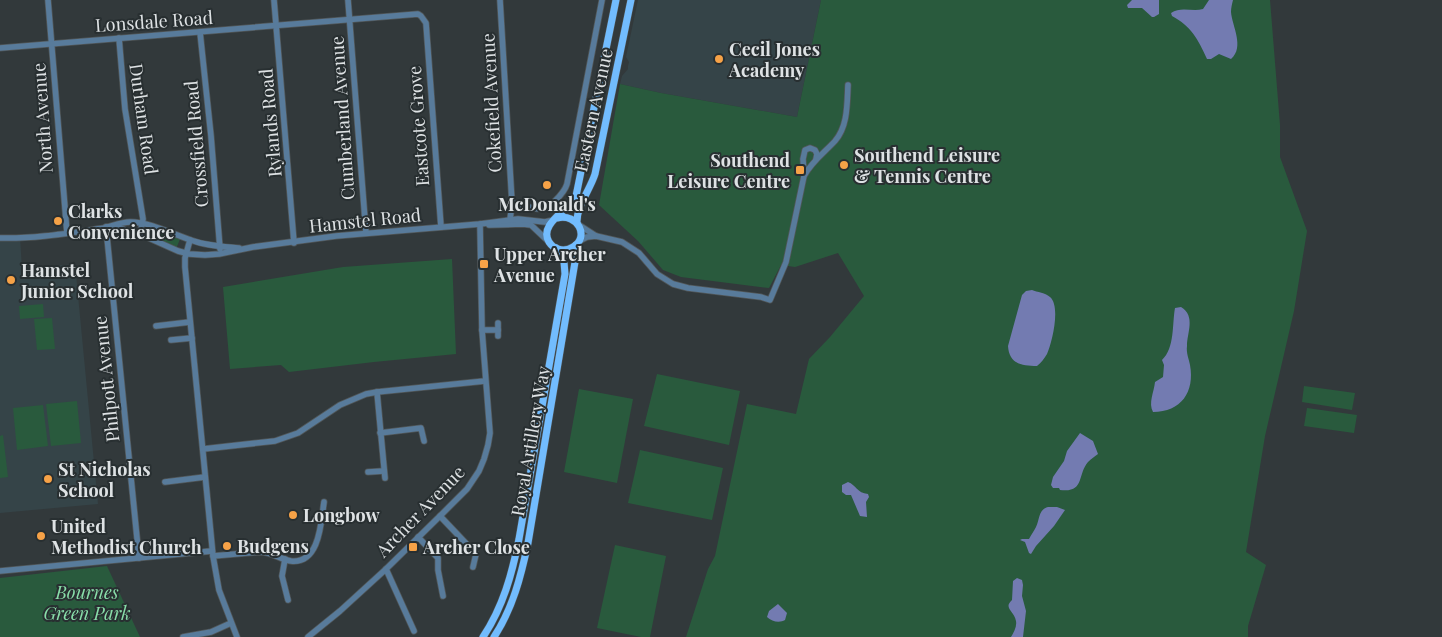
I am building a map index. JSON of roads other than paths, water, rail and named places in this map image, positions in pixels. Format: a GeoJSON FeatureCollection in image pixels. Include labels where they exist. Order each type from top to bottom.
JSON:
{"type":"FeatureCollection","features":[{"type":"Feature","properties":{"kind":"main road","name":"Eastern Avenue"},"geometry":{"type":"LineString","coordinates":[[554,246],[547,238],[547,230],[549,224],[570,205],[576,196],[616,0]]}},
{"type":"Feature","properties":{"kind":"main road","name":"Eastern Avenue"},"geometry":{"type":"LineString","coordinates":[[577,243],[580,236],[578,210],[586,197],[595,174],[631,0]]}},
{"type":"Feature","properties":{"kind":"main road"},"geometry":{"type":"LineString","coordinates":[[556,219],[563,216],[568,217],[578,224]]}},
{"type":"Feature","properties":{"kind":"main road"},"geometry":{"type":"LineString","coordinates":[[554,246],[566,250],[577,243]]}},
{"type":"Feature","properties":{"kind":"main road","name":"Royal Artillery Way"},"geometry":{"type":"LineString","coordinates":[[494,637],[502,626],[513,602],[521,576],[576,262],[577,243]]}},
{"type":"Feature","properties":{"kind":"main road","name":"Royal Artillery Way"},"geometry":{"type":"LineString","coordinates":[[483,637],[504,596],[512,573],[519,539],[565,274],[564,262],[554,246]]}},
{"type":"Feature","properties":{"kind":"street","name":"North Avenue"},"geometry":{"type":"LineString","coordinates":[[48,0],[67,233]]}},
{"type":"Feature","properties":{"kind":"street","name":"Rylands Road"},"geometry":{"type":"LineString","coordinates":[[274,0],[294,243]]}},
{"type":"Feature","properties":{"kind":"street","name":"Cumberland Avenue"},"geometry":{"type":"LineString","coordinates":[[348,0],[366,233]]}},
{"type":"Feature","properties":{"kind":"street","name":"Cokefield Avenue"},"geometry":{"type":"LineString","coordinates":[[500,0],[512,203],[510,220]]}},
{"type":"Feature","properties":{"kind":"street"},"geometry":{"type":"LineString","coordinates":[[512,203],[546,209],[566,189],[602,0]]}},
{"type":"Feature","properties":{"kind":"street","name":"Lonsdale Road"},"geometry":{"type":"LineString","coordinates":[[0,48],[276,26],[350,18],[418,14],[426,23]]}},
{"type":"Feature","properties":{"kind":"street","name":"Eastcote Grove"},"geometry":{"type":"LineString","coordinates":[[426,23],[441,227]]}},
{"type":"Feature","properties":{"kind":"street","name":"Crossfield Road"},"geometry":{"type":"LineString","coordinates":[[200,32],[220,246],[219,254]]}},
{"type":"Feature","properties":{"kind":"street","name":"Durham Road"},"geometry":{"type":"LineString","coordinates":[[119,38],[126,109],[143,216],[140,234]]}},
{"type":"Feature","properties":{"kind":"street"},"geometry":{"type":"LineString","coordinates":[[804,176],[816,159],[835,141],[842,130],[848,85]]}},
{"type":"Feature","properties":{"kind":"street"},"geometry":{"type":"LineString","coordinates":[[577,243],[586,237],[596,236],[612,239],[628,245],[639,253],[657,274],[673,284],[770,300],[786,262],[804,176],[803,159],[805,150],[810,148],[815,150],[817,154],[816,159]]}},
{"type":"Feature","properties":{"kind":"street"},"geometry":{"type":"LineString","coordinates":[[512,203],[524,222]]}},
{"type":"Feature","properties":{"kind":"street","name":"Hamstel Road"},"geometry":{"type":"LineString","coordinates":[[480,224],[501,226],[524,222],[545,222],[556,219]]}},
{"type":"Feature","properties":{"kind":"street"},"geometry":{"type":"LineString","coordinates":[[510,220],[514,223],[524,222],[531,225],[554,246]]}},
{"type":"Feature","properties":{"kind":"street","name":"Hamstel Road"},"geometry":{"type":"LineString","coordinates":[[106,228],[122,229],[140,234],[186,254],[198,255],[219,254],[253,247],[336,236],[510,220]]}},
{"type":"Feature","properties":{"kind":"street","name":"Hamstel Road"},"geometry":{"type":"LineString","coordinates":[[0,238],[67,233],[106,228],[126,222],[142,224],[190,240],[220,246],[253,247]]}},
{"type":"Feature","properties":{"kind":"street","name":"Archer Avenue"},"geometry":{"type":"LineString","coordinates":[[311,636],[386,569],[462,495],[474,479],[484,459],[490,433],[482,330],[480,224]]}},
{"type":"Feature","properties":{"kind":"street"},"geometry":{"type":"LineString","coordinates":[[578,224],[596,236]]}},
{"type":"Feature","properties":{"kind":"street","name":"Philpott Avenue"},"geometry":{"type":"LineString","coordinates":[[106,228],[139,558]]}},
{"type":"Feature","properties":{"kind":"street"},"geometry":{"type":"LineString","coordinates":[[190,240],[184,267],[213,554],[219,590],[237,637]]}},
{"type":"Feature","properties":{"kind":"street"},"geometry":{"type":"LineString","coordinates":[[156,326],[190,322]]}},
{"type":"Feature","properties":{"kind":"street"},"geometry":{"type":"LineString","coordinates":[[482,330],[498,330]]}},
{"type":"Feature","properties":{"kind":"street"},"geometry":{"type":"LineString","coordinates":[[171,340],[192,338]]}},
{"type":"Feature","properties":{"kind":"street"},"geometry":{"type":"LineString","coordinates":[[203,449],[275,441],[285,438],[312,425],[340,404],[377,392],[485,381]]}},
{"type":"Feature","properties":{"kind":"street"},"geometry":{"type":"LineString","coordinates":[[377,392],[385,478]]}},
{"type":"Feature","properties":{"kind":"street"},"geometry":{"type":"LineString","coordinates":[[380,433],[421,428],[424,440]]}},
{"type":"Feature","properties":{"kind":"street"},"geometry":{"type":"LineString","coordinates":[[368,472],[384,471]]}},
{"type":"Feature","properties":{"kind":"street"},"geometry":{"type":"LineString","coordinates":[[165,482],[205,477]]}},
{"type":"Feature","properties":{"kind":"street"},"geometry":{"type":"LineString","coordinates":[[0,571],[139,558],[260,552],[266,552],[291,561],[301,560],[312,551],[317,541],[324,502]]}},
{"type":"Feature","properties":{"kind":"street"},"geometry":{"type":"LineString","coordinates":[[440,516],[475,552],[477,556],[473,567]]}},
{"type":"Feature","properties":{"kind":"street"},"geometry":{"type":"LineString","coordinates":[[418,537],[438,558],[438,570],[443,596]]}},
{"type":"Feature","properties":{"kind":"street"},"geometry":{"type":"LineString","coordinates":[[285,559],[282,576],[288,600]]}},
{"type":"Feature","properties":{"kind":"street"},"geometry":{"type":"LineString","coordinates":[[386,569],[414,631]]}},
{"type":"Feature","properties":{"kind":"street"},"geometry":{"type":"LineString","coordinates":[[183,637],[211,632],[231,623]]}},
{"type":"Feature","properties":{"kind":"water"},"geometry":{"type":"Polygon","coordinates":[[[1132,0],[1159,0],[1159,14],[1152,17],[1142,8],[1128,8],[1127,5],[1132,0]]]}},
{"type":"Feature","properties":{"kind":"water"},"geometry":{"type":"Polygon","coordinates":[[[1209,0],[1233,0],[1231,12],[1237,36],[1237,49],[1231,59],[1219,54],[1211,59],[1207,59],[1189,29],[1172,16],[1171,13],[1183,9],[1203,9],[1209,0]]]}},
{"type":"Feature","properties":{"kind":"water"},"geometry":{"type":"Polygon","coordinates":[[[1032,290],[1050,297],[1055,308],[1053,334],[1049,349],[1045,358],[1037,366],[1017,363],[1011,357],[1008,346],[1022,295],[1026,291],[1032,290]]]}},
{"type":"Feature","properties":{"kind":"water"},"geometry":{"type":"Polygon","coordinates":[[[1181,307],[1188,315],[1190,325],[1187,354],[1191,375],[1188,392],[1184,399],[1171,408],[1153,412],[1151,401],[1155,382],[1163,377],[1164,365],[1162,360],[1171,342],[1175,308],[1181,307]]]}},
{"type":"Feature","properties":{"kind":"water"},"geometry":{"type":"Polygon","coordinates":[[[1080,433],[1093,441],[1098,454],[1088,462],[1077,486],[1068,490],[1053,488],[1051,485],[1053,477],[1064,461],[1067,451],[1080,433]]]}},
{"type":"Feature","properties":{"kind":"water"},"geometry":{"type":"Polygon","coordinates":[[[848,482],[861,492],[868,494],[869,497],[866,502],[867,517],[860,516],[851,495],[846,495],[842,492],[842,485],[848,482]]]}},
{"type":"Feature","properties":{"kind":"water"},"geometry":{"type":"Polygon","coordinates":[[[1048,507],[1057,507],[1065,510],[1031,554],[1025,542],[1020,540],[1029,539],[1042,510],[1048,507]]]}},
{"type":"Feature","properties":{"kind":"water"},"geometry":{"type":"Polygon","coordinates":[[[1017,578],[1022,580],[1022,596],[1026,611],[1023,637],[1011,637],[1016,623],[1009,605],[1012,600],[1013,581],[1017,578]]]}},
{"type":"Feature","properties":{"kind":"water"},"geometry":{"type":"Polygon","coordinates":[[[778,604],[787,613],[785,620],[781,622],[767,617],[769,611],[778,604]]]}},
{"type":"Feature","properties":{"kind":"place","name":"Cecil Jones Academy"},"geometry":{"type":"Point","coordinates":[719,59]}},
{"type":"Feature","properties":{"kind":"place","name":"Southend Leisure & Tennis Centre"},"geometry":{"type":"Point","coordinates":[844,165]}},
{"type":"Feature","properties":{"kind":"place","name":"Southend Leisure Centre"},"geometry":{"type":"Point","coordinates":[800,170]}},
{"type":"Feature","properties":{"kind":"place","name":"McDonald's"},"geometry":{"type":"Point","coordinates":[547,185]}},
{"type":"Feature","properties":{"kind":"place","name":"Clarks Convenience"},"geometry":{"type":"Point","coordinates":[58,221]}},
{"type":"Feature","properties":{"kind":"place","name":"Upper Archer Avenue"},"geometry":{"type":"Point","coordinates":[484,264]}},
{"type":"Feature","properties":{"kind":"place","name":"Hamstel Junior School"},"geometry":{"type":"Point","coordinates":[11,280]}},
{"type":"Feature","properties":{"kind":"place","name":"St Nicholas School"},"geometry":{"type":"Point","coordinates":[48,479]}},
{"type":"Feature","properties":{"kind":"place","name":"Longbow"},"geometry":{"type":"Point","coordinates":[293,515]}},
{"type":"Feature","properties":{"kind":"place","name":"United Methodist Church"},"geometry":{"type":"Point","coordinates":[41,536]}},
{"type":"Feature","properties":{"kind":"place","name":"Budgens"},"geometry":{"type":"Point","coordinates":[227,546]}},
{"type":"Feature","properties":{"kind":"place","name":"Archer Close"},"geometry":{"type":"Point","coordinates":[413,547]}},
{"type":"Feature","properties":{"kind":"park label","name":"Bournes Green Park"},"geometry":{"type":"Point","coordinates":[87,602]}}]}
